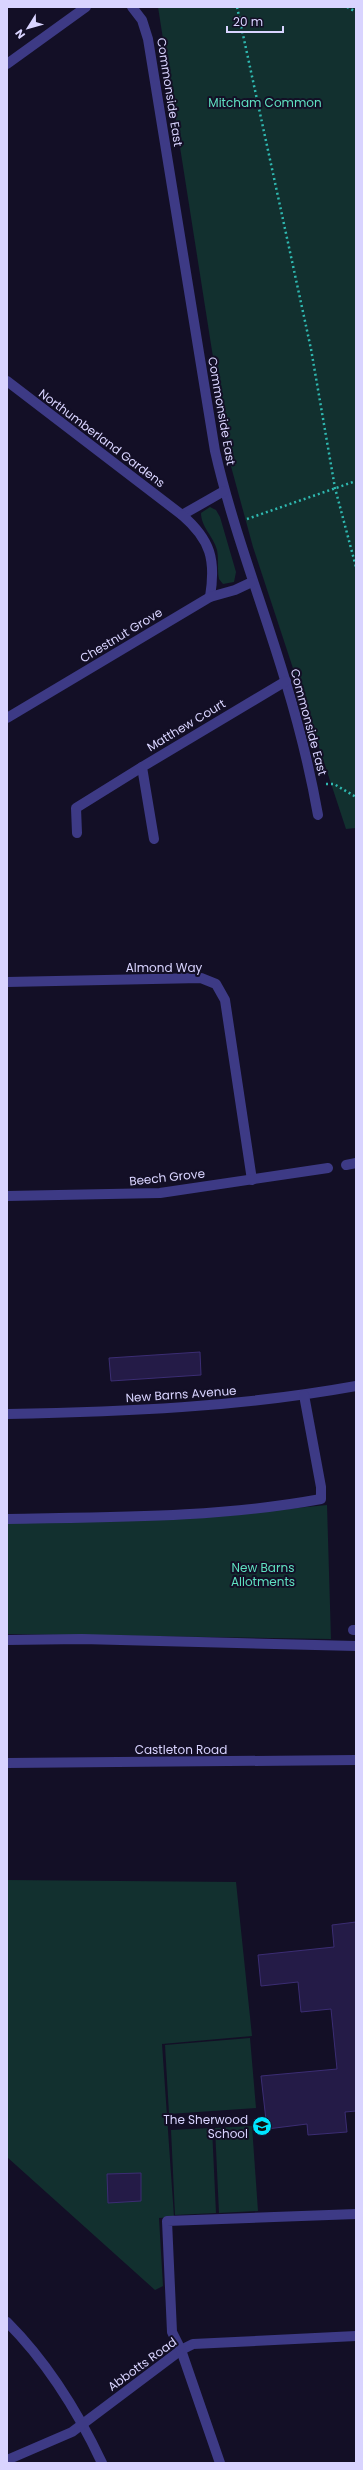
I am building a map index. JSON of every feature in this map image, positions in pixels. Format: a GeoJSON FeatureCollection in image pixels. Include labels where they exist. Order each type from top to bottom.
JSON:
{"type":"FeatureCollection","features":[{"type":"Feature","properties":{"kind":"street"},"geometry":{"type":"LineString","coordinates":[[7,64],[86,7]]}},
{"type":"Feature","properties":{"kind":"street","name":"Commonside East"},"geometry":{"type":"LineString","coordinates":[[132,7],[142,20],[148,39],[215,451],[224,491],[252,582],[286,681],[313,785],[318,815]]}},
{"type":"Feature","properties":{"kind":"street","name":"Northumberland Gardens"},"geometry":{"type":"LineString","coordinates":[[7,381],[182,514],[194,526],[206,540],[212,559],[213,580],[210,597]]}},
{"type":"Feature","properties":{"kind":"street"},"geometry":{"type":"LineString","coordinates":[[182,514],[224,491]]}},
{"type":"Feature","properties":{"kind":"street","name":"Chestnut Grove"},"geometry":{"type":"LineString","coordinates":[[7,718],[210,597],[235,590],[252,582]]}},
{"type":"Feature","properties":{"kind":"street","name":"Matthew Court"},"geometry":{"type":"LineString","coordinates":[[154,839],[142,767],[286,681]]}},
{"type":"Feature","properties":{"kind":"street"},"geometry":{"type":"LineString","coordinates":[[77,833],[76,808],[142,767]]}},
{"type":"Feature","properties":{"kind":"street","name":"Almond Way"},"geometry":{"type":"LineString","coordinates":[[7,982],[201,978],[216,984],[225,1000],[252,1180]]}},
{"type":"Feature","properties":{"kind":"street","name":"Beech Grove"},"geometry":{"type":"LineString","coordinates":[[7,1196],[160,1193],[328,1168]]}},
{"type":"Feature","properties":{"kind":"street","name":"New Barns Avenue"},"geometry":{"type":"LineString","coordinates":[[7,1414],[132,1411],[202,1406],[304,1395],[356,1386]]}},
{"type":"Feature","properties":{"kind":"street"},"geometry":{"type":"LineString","coordinates":[[7,1519],[138,1515],[222,1510],[295,1504],[321,1499],[321,1487],[304,1395]]}},
{"type":"Feature","properties":{"kind":"street"},"geometry":{"type":"LineString","coordinates":[[7,1640],[82,1639],[356,1646]]}},
{"type":"Feature","properties":{"kind":"street","name":"Castleton Road"},"geometry":{"type":"LineString","coordinates":[[7,1763],[356,1760]]}},
{"type":"Feature","properties":{"kind":"street"},"geometry":{"type":"LineString","coordinates":[[220,2463],[181,2350],[172,2332],[167,2221],[356,2214]]}},
{"type":"Feature","properties":{"kind":"street"},"geometry":{"type":"LineString","coordinates":[[7,2322],[43,2365],[83,2425],[102,2463]]}},
{"type":"Feature","properties":{"kind":"street","name":"Abbotts Road"},"geometry":{"type":"LineString","coordinates":[[7,2460],[72,2432],[181,2350],[193,2344],[222,2341],[356,2336]]}},
{"type":"Feature","properties":{"kind":"path"},"geometry":{"type":"LineString","coordinates":[[238,7],[311,349],[335,488],[356,567]]}},
{"type":"Feature","properties":{"kind":"path"},"geometry":{"type":"LineString","coordinates":[[347,7],[356,12]]}},
{"type":"Feature","properties":{"kind":"path"},"geometry":{"type":"LineString","coordinates":[[234,524],[356,481]]}},
{"type":"Feature","properties":{"kind":"path"},"geometry":{"type":"LineString","coordinates":[[313,785],[334,784],[356,797]]}},
{"type":"Feature","properties":{"kind":"green space","name":"Mitcham Common"},"geometry":{"type":"Polygon","coordinates":[[[158,7],[356,7],[356,828],[346,829],[253,547],[229,459],[158,7]]]}},
{"type":"Feature","properties":{"kind":"green space"},"geometry":{"type":"Polygon","coordinates":[[[210,507],[216,510],[220,517],[236,572],[234,582],[223,584],[219,579],[217,550],[203,523],[201,513],[210,507]]]}},
{"type":"Feature","properties":{"kind":"green space","name":"New Barns Allotments"},"geometry":{"type":"Polygon","coordinates":[[[327,1505],[331,1639],[7,1634],[7,1522],[218,1516],[327,1505]]]}},
{"type":"Feature","properties":{"kind":"green space"},"geometry":{"type":"Polygon","coordinates":[[[7,1880],[236,1882],[252,2036],[162,2044],[174,2217],[159,2218],[163,2286],[155,2290],[7,2157],[7,1880]]]}},
{"type":"Feature","properties":{"kind":"green space"},"geometry":{"type":"Polygon","coordinates":[[[250,2038],[256,2108],[169,2114],[165,2045],[250,2038]]]}},
{"type":"Feature","properties":{"kind":"green space"},"geometry":{"type":"Polygon","coordinates":[[[252,2126],[258,2211],[219,2213],[215,2128],[252,2126]]]}},
{"type":"Feature","properties":{"kind":"green space"},"geometry":{"type":"Polygon","coordinates":[[[212,2128],[216,2213],[175,2215],[171,2130],[212,2128]]]}},
{"type":"Feature","properties":{"kind":"building"},"geometry":{"type":"Polygon","coordinates":[[[200,1352],[201,1375],[111,1381],[109,1358],[200,1352]]]}},
{"type":"Feature","properties":{"kind":"building"},"geometry":{"type":"Polygon","coordinates":[[[356,1922],[356,2111],[345,2112],[347,2132],[308,2135],[307,2124],[267,2129],[261,2076],[337,2069],[331,2009],[301,2012],[298,1982],[261,1986],[258,1955],[334,1947],[332,1925],[356,1922]]]}},
{"type":"Feature","properties":{"kind":"building"},"geometry":{"type":"Polygon","coordinates":[[[141,2173],[141,2201],[108,2203],[107,2174],[141,2173]]]}},
{"type":"Feature","properties":{"kind":"place","name":"The Sherwood School"},"geometry":{"type":"Point","coordinates":[262,2126]}}]}
